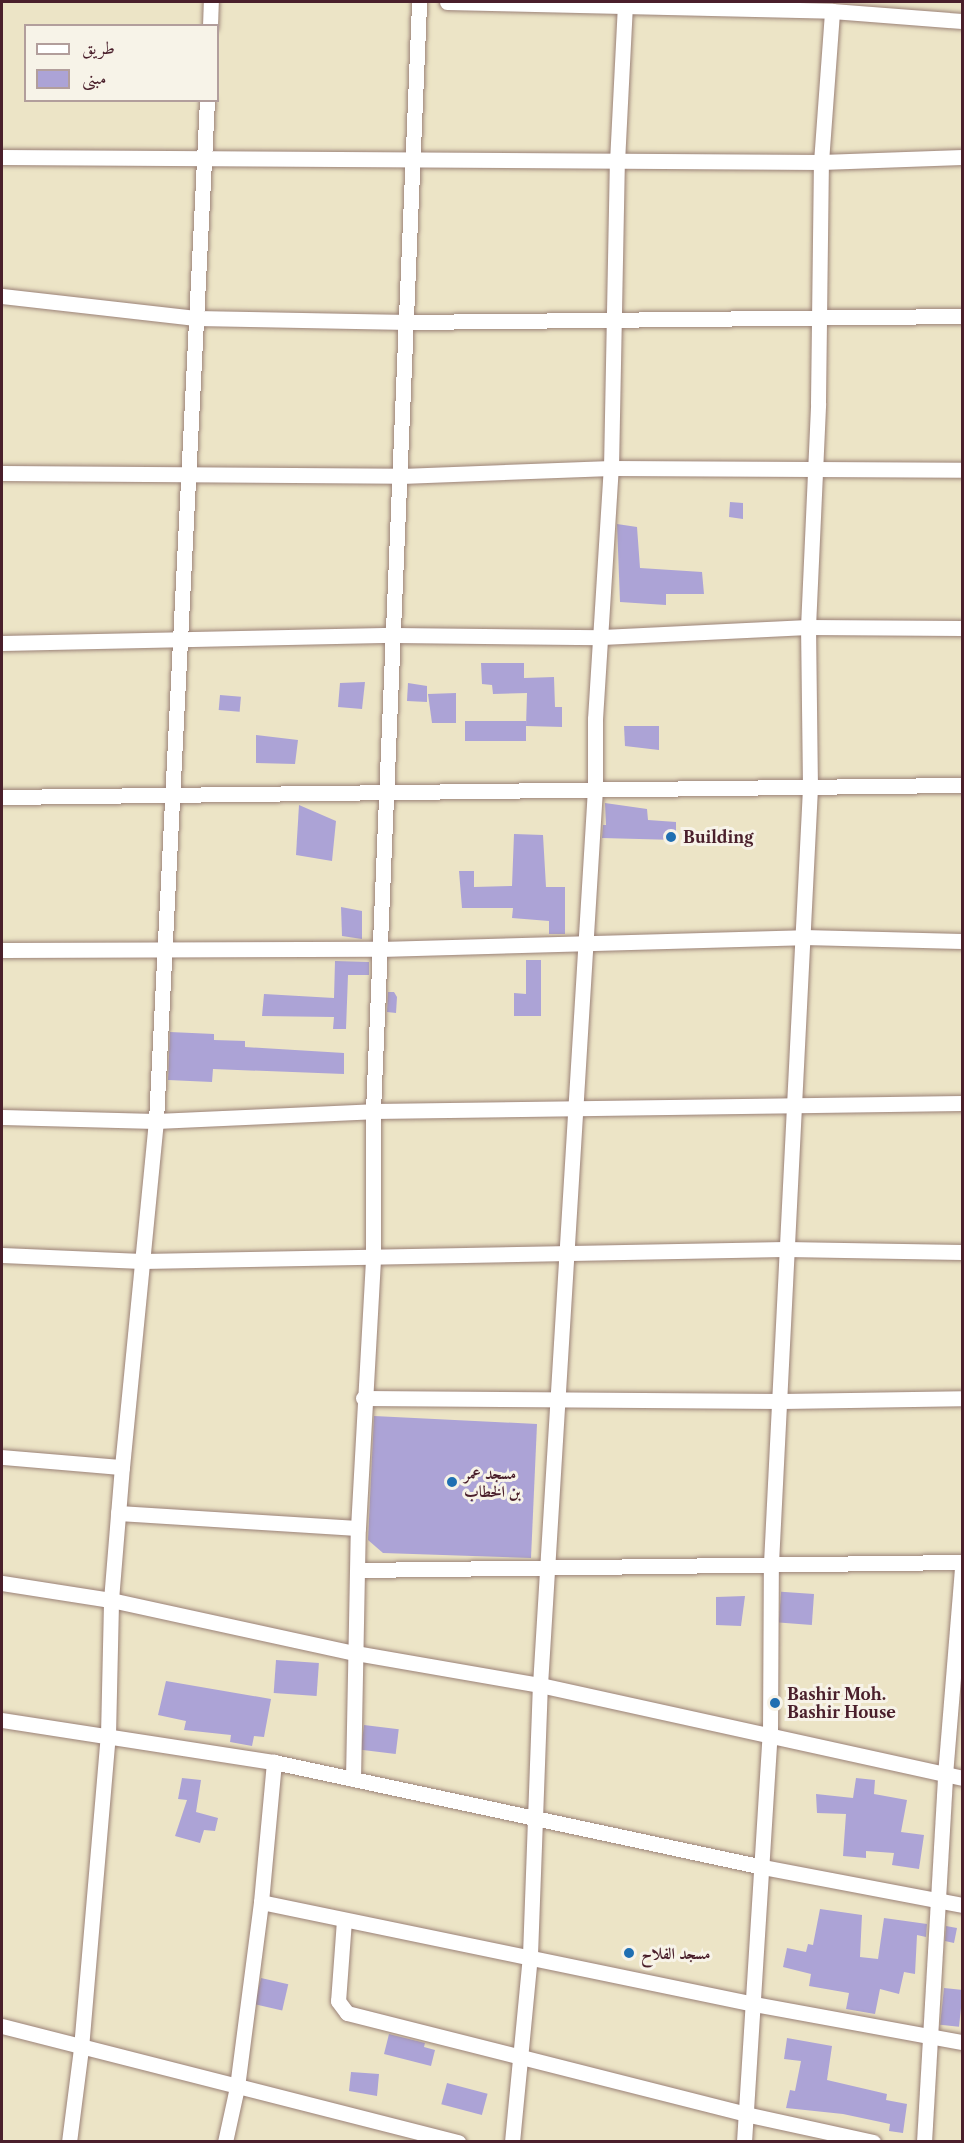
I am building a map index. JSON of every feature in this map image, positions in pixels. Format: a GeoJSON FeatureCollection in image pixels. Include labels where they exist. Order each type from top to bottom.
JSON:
{"type":"FeatureCollection","features":[{"type":"Feature","properties":{"kind":"street"},"geometry":{"type":"LineString","coordinates":[[210,24],[211,2]]}},
{"type":"Feature","properties":{"kind":"street"},"geometry":{"type":"LineString","coordinates":[[353,1779],[358,1528],[363,1398],[373,1257],[373,1111],[415,158],[419,2]]}},
{"type":"Feature","properties":{"kind":"street"},"geometry":{"type":"LineString","coordinates":[[447,2],[746,5],[963,21]]}},
{"type":"Feature","properties":{"kind":"street"},"geometry":{"type":"LineString","coordinates":[[512,2142],[530,1955],[540,1685],[567,1255],[573,1109],[596,788],[595,719],[611,468],[616,318],[617,162],[625,3]]}},
{"type":"Feature","properties":{"kind":"street"},"geometry":{"type":"LineString","coordinates":[[744,2142],[770,1734],[771,1563],[781,1401],[785,1249],[795,1104],[810,788],[808,627],[816,471],[821,162],[832,11]]}},
{"type":"Feature","properties":{"kind":"street"},"geometry":{"type":"LineString","coordinates":[[69,2142],[81,2048],[108,1736],[111,1599],[118,1513],[156,1120],[191,474],[207,102]]}},
{"type":"Feature","properties":{"kind":"street"},"geometry":{"type":"LineString","coordinates":[[2,157],[821,162],[963,157]]}},
{"type":"Feature","properties":{"kind":"street"},"geometry":{"type":"LineString","coordinates":[[2,296],[196,318],[408,322],[963,316]]}},
{"type":"Feature","properties":{"kind":"street"},"geometry":{"type":"LineString","coordinates":[[2,473],[401,476],[611,468],[816,471],[963,470]]}},
{"type":"Feature","properties":{"kind":"street"},"geometry":{"type":"LineString","coordinates":[[2,643],[395,634],[602,637],[808,627],[963,628]]}},
{"type":"Feature","properties":{"kind":"street"},"geometry":{"type":"LineString","coordinates":[[2,797],[963,785]]}},
{"type":"Feature","properties":{"kind":"street"},"geometry":{"type":"LineString","coordinates":[[2,950],[380,949],[803,937],[963,941]]}},
{"type":"Feature","properties":{"kind":"street"},"geometry":{"type":"LineString","coordinates":[[2,1117],[156,1120],[373,1111],[963,1103]]}},
{"type":"Feature","properties":{"kind":"street"},"geometry":{"type":"LineString","coordinates":[[2,1255],[142,1261],[567,1255],[785,1249],[963,1252]]}},
{"type":"Feature","properties":{"kind":"street"},"geometry":{"type":"LineString","coordinates":[[363,1398],[781,1401],[963,1398]]}},
{"type":"Feature","properties":{"kind":"street"},"geometry":{"type":"LineString","coordinates":[[2,1457],[122,1467]]}},
{"type":"Feature","properties":{"kind":"street"},"geometry":{"type":"LineString","coordinates":[[118,1513],[358,1528]]}},
{"type":"Feature","properties":{"kind":"street"},"geometry":{"type":"LineString","coordinates":[[358,1570],[963,1562]]}},
{"type":"Feature","properties":{"kind":"street"},"geometry":{"type":"LineString","coordinates":[[924,2142],[933,2036],[945,1775],[958,1693],[963,1570]]}},
{"type":"Feature","properties":{"kind":"street"},"geometry":{"type":"LineString","coordinates":[[2,1583],[111,1599],[355,1653],[540,1685],[963,1778]]}},
{"type":"Feature","properties":{"kind":"street"},"geometry":{"type":"LineString","coordinates":[[2,1720],[274,1762],[534,1816],[762,1867],[963,1905]]}},
{"type":"Feature","properties":{"kind":"street"},"geometry":{"type":"LineString","coordinates":[[225,2142],[237,2087],[261,1902],[274,1762]]}},
{"type":"Feature","properties":{"kind":"street"},"geometry":{"type":"LineString","coordinates":[[261,1902],[530,1955],[754,2004],[963,2042]]}},
{"type":"Feature","properties":{"kind":"street"},"geometry":{"type":"LineString","coordinates":[[344,1920],[341,2009],[519,2058],[745,2114],[873,2142]]}},
{"type":"Feature","properties":{"kind":"street"},"geometry":{"type":"LineString","coordinates":[[2,2026],[81,2048],[458,2142]]}},
{"type":"Feature","properties":{"kind":"building"},"geometry":{"type":"Polygon","coordinates":[[[730,502],[743,503],[743,519],[729,517],[730,502]]]}},
{"type":"Feature","properties":{"kind":"building"},"geometry":{"type":"Polygon","coordinates":[[[617,524],[637,527],[640,568],[702,572],[704,594],[666,594],[666,605],[620,602],[617,524]]]}},
{"type":"Feature","properties":{"kind":"building"},"geometry":{"type":"Polygon","coordinates":[[[481,663],[524,663],[524,678],[554,677],[555,707],[562,707],[562,727],[526,726],[527,693],[493,694],[492,685],[482,684],[481,663]]]}},
{"type":"Feature","properties":{"kind":"building"},"geometry":{"type":"Polygon","coordinates":[[[365,682],[362,709],[338,707],[340,683],[365,682]]]}},
{"type":"Feature","properties":{"kind":"building"},"geometry":{"type":"Polygon","coordinates":[[[408,683],[427,686],[427,702],[407,701],[408,683]]]}},
{"type":"Feature","properties":{"kind":"building"},"geometry":{"type":"Polygon","coordinates":[[[456,693],[456,723],[432,723],[428,694],[456,693]]]}},
{"type":"Feature","properties":{"kind":"building"},"geometry":{"type":"Polygon","coordinates":[[[220,695],[241,697],[240,712],[219,710],[220,695]]]}},
{"type":"Feature","properties":{"kind":"building"},"geometry":{"type":"Polygon","coordinates":[[[465,721],[526,721],[526,741],[465,741],[465,721]]]}},
{"type":"Feature","properties":{"kind":"building"},"geometry":{"type":"Polygon","coordinates":[[[624,726],[659,726],[659,750],[625,746],[624,726]]]}},
{"type":"Feature","properties":{"kind":"building"},"geometry":{"type":"Polygon","coordinates":[[[256,735],[298,740],[295,764],[256,763],[256,735]]]}},
{"type":"Feature","properties":{"kind":"building"},"geometry":{"type":"Polygon","coordinates":[[[605,803],[647,809],[648,820],[676,822],[676,840],[602,838],[603,825],[606,825],[605,803]]]}},
{"type":"Feature","properties":{"kind":"building"},"geometry":{"type":"Polygon","coordinates":[[[299,805],[336,821],[332,861],[296,855],[299,805]]]}},
{"type":"Feature","properties":{"kind":"building"},"geometry":{"type":"Polygon","coordinates":[[[514,834],[543,835],[546,887],[565,887],[565,934],[549,934],[549,921],[512,918],[513,908],[462,908],[459,871],[474,871],[474,887],[512,886],[514,834]]]}},
{"type":"Feature","properties":{"kind":"building"},"geometry":{"type":"Polygon","coordinates":[[[341,907],[362,911],[362,939],[342,936],[341,907]]]}},
{"type":"Feature","properties":{"kind":"building"},"geometry":{"type":"Polygon","coordinates":[[[526,960],[541,960],[541,1016],[514,1016],[514,993],[526,994],[526,960]]]}},
{"type":"Feature","properties":{"kind":"building"},"geometry":{"type":"Polygon","coordinates":[[[335,961],[369,962],[369,975],[348,975],[346,1029],[333,1029],[334,1017],[262,1016],[264,994],[334,998],[335,961]]]}},
{"type":"Feature","properties":{"kind":"building"},"geometry":{"type":"Polygon","coordinates":[[[388,992],[394,992],[397,997],[396,1013],[387,1012],[388,992]]]}},
{"type":"Feature","properties":{"kind":"building"},"geometry":{"type":"Polygon","coordinates":[[[170,1032],[214,1034],[214,1040],[245,1041],[245,1047],[344,1053],[344,1074],[213,1069],[212,1082],[168,1080],[170,1032]]]}},
{"type":"Feature","properties":{"kind":"building","name":"مسجد عمر بن الخطاب"},"geometry":{"type":"Polygon","coordinates":[[[374,1416],[537,1424],[531,1558],[383,1553],[368,1540],[374,1416]]]}},
{"type":"Feature","properties":{"kind":"building"},"geometry":{"type":"Polygon","coordinates":[[[781,1592],[814,1594],[812,1625],[779,1623],[781,1592]]]}},
{"type":"Feature","properties":{"kind":"building"},"geometry":{"type":"Polygon","coordinates":[[[745,1596],[741,1626],[716,1625],[716,1597],[745,1596]]]}},
{"type":"Feature","properties":{"kind":"building"},"geometry":{"type":"Polygon","coordinates":[[[276,1660],[319,1663],[317,1696],[274,1693],[276,1660]]]}},
{"type":"Feature","properties":{"kind":"building"},"geometry":{"type":"Polygon","coordinates":[[[166,1681],[271,1699],[264,1737],[254,1736],[252,1746],[230,1742],[231,1735],[184,1730],[186,1721],[158,1715],[166,1681]]]}},
{"type":"Feature","properties":{"kind":"building"},"geometry":{"type":"Polygon","coordinates":[[[364,1725],[399,1729],[396,1754],[361,1750],[364,1725]]]}},
{"type":"Feature","properties":{"kind":"building"},"geometry":{"type":"Polygon","coordinates":[[[182,1778],[201,1780],[196,1812],[218,1818],[215,1831],[204,1830],[200,1843],[175,1836],[187,1800],[178,1799],[182,1778]]]}},
{"type":"Feature","properties":{"kind":"building"},"geometry":{"type":"Polygon","coordinates":[[[856,1778],[875,1780],[874,1794],[907,1800],[901,1832],[924,1835],[919,1869],[892,1865],[894,1853],[866,1851],[866,1858],[843,1856],[846,1814],[817,1813],[816,1794],[853,1798],[856,1778]]]}},
{"type":"Feature","properties":{"kind":"building"},"geometry":{"type":"Polygon","coordinates":[[[820,1909],[862,1915],[860,1957],[878,1959],[884,1918],[927,1924],[926,1937],[917,1935],[915,1974],[904,1972],[899,1994],[880,1989],[875,2014],[846,2009],[849,1993],[809,1986],[811,1974],[783,1967],[787,1948],[806,1952],[808,1944],[813,1945],[820,1909]]]}},
{"type":"Feature","properties":{"kind":"building"},"geometry":{"type":"Polygon","coordinates":[[[946,1926],[957,1928],[954,1943],[945,1941],[946,1926]]]}},
{"type":"Feature","properties":{"kind":"building"},"geometry":{"type":"Polygon","coordinates":[[[261,1978],[288,1984],[282,2011],[255,2004],[261,1978]]]}},
{"type":"Feature","properties":{"kind":"building"},"geometry":{"type":"Polygon","coordinates":[[[944,1988],[962,1990],[959,2027],[940,2025],[944,1988]]]}},
{"type":"Feature","properties":{"kind":"building"},"geometry":{"type":"Polygon","coordinates":[[[389,2034],[425,2043],[424,2047],[435,2050],[431,2066],[384,2054],[389,2034]]]}},
{"type":"Feature","properties":{"kind":"building"},"geometry":{"type":"Polygon","coordinates":[[[787,2038],[832,2046],[827,2080],[887,2094],[886,2100],[907,2104],[903,2133],[889,2131],[890,2124],[843,2114],[786,2108],[790,2090],[795,2091],[801,2061],[784,2059],[787,2038]]]}},
{"type":"Feature","properties":{"kind":"building"},"geometry":{"type":"Polygon","coordinates":[[[351,2072],[379,2074],[377,2096],[349,2091],[351,2072]]]}},
{"type":"Feature","properties":{"kind":"building"},"geometry":{"type":"Polygon","coordinates":[[[447,2083],[488,2094],[482,2115],[441,2104],[447,2083]]]}},
{"type":"Feature","properties":{"kind":"place","name":"Building"},"geometry":{"type":"Point","coordinates":[671,837]}},
{"type":"Feature","properties":{"kind":"place","name":"مسجد عمر بن الخطاب"},"geometry":{"type":"Point","coordinates":[452,1482]}},
{"type":"Feature","properties":{"kind":"place","name":"Bashir Moh. Bashir House"},"geometry":{"type":"Point","coordinates":[775,1703]}},
{"type":"Feature","properties":{"kind":"place","name":"مسجد الفلاح"},"geometry":{"type":"Point","coordinates":[629,1953]}}]}
